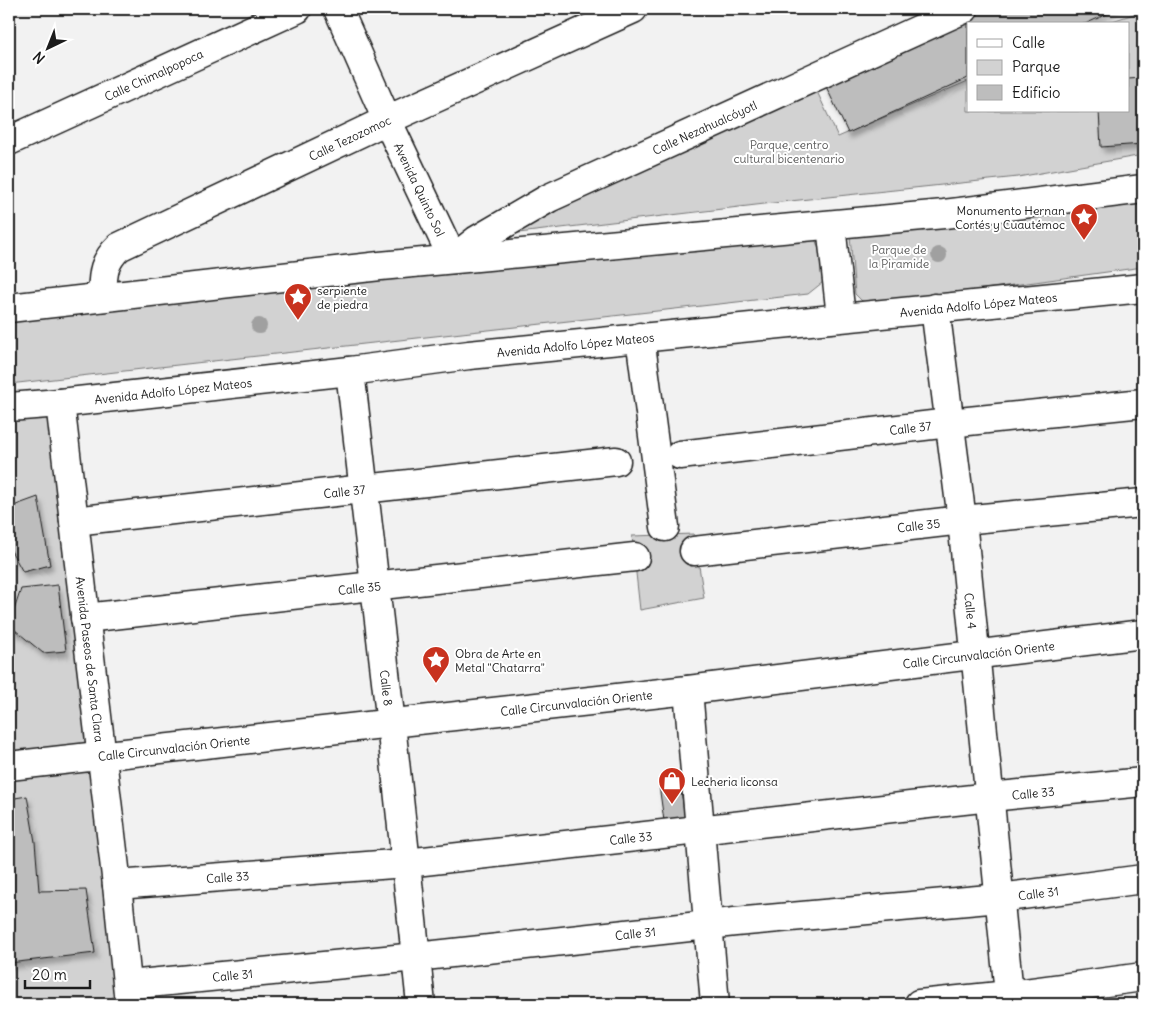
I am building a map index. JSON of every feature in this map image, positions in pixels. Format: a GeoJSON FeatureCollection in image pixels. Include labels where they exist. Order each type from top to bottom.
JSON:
{"type":"FeatureCollection","features":[{"type":"Feature","properties":{"kind":"street","name":"Calle Chimalpopoca"},"geometry":{"type":"LineString","coordinates":[[9,142],[297,9]]}},
{"type":"Feature","properties":{"kind":"street","name":"Avenida Quinto Sol"},"geometry":{"type":"LineString","coordinates":[[338,9],[387,120],[453,259]]}},
{"type":"Feature","properties":{"kind":"street","name":"Calle Tezozomoc"},"geometry":{"type":"LineString","coordinates":[[102,297],[103,270],[106,262],[119,247],[387,120],[633,9]]}},
{"type":"Feature","properties":{"kind":"street","name":"Calle Nezahualcóyotl"},"geometry":{"type":"LineString","coordinates":[[453,259],[477,240],[549,198],[964,9]]}},
{"type":"Feature","properties":{"kind":"street"},"geometry":{"type":"LineString","coordinates":[[9,308],[380,266],[831,225],[1137,193]]}},
{"type":"Feature","properties":{"kind":"street"},"geometry":{"type":"LineString","coordinates":[[831,225],[841,317]]}},
{"type":"Feature","properties":{"kind":"street","name":"Avenida Adolfo López Mateos"},"geometry":{"type":"LineString","coordinates":[[9,407],[350,371],[469,355],[640,337],[1143,288]]}},
{"type":"Feature","properties":{"kind":"street","name":"Calle 4"},"geometry":{"type":"LineString","coordinates":[[934,308],[962,520],[1010,999]]}},
{"type":"Feature","properties":{"kind":"street"},"geometry":{"type":"LineString","coordinates":[[640,337],[665,527]]}},
{"type":"Feature","properties":{"kind":"street","name":"Calle 8"},"geometry":{"type":"LineString","coordinates":[[350,371],[392,724],[421,1004]]}},
{"type":"Feature","properties":{"kind":"street","name":"Avenida Paseos de Santa Clara"},"geometry":{"type":"LineString","coordinates":[[60,403],[129,995]]}},
{"type":"Feature","properties":{"kind":"street","name":"Calle 37"},"geometry":{"type":"LineString","coordinates":[[680,455],[950,423],[1143,403]]}},
{"type":"Feature","properties":{"kind":"street","name":"Calle 37"},"geometry":{"type":"LineString","coordinates":[[74,521],[616,461]]}},
{"type":"Feature","properties":{"kind":"street","name":"Calle 35"},"geometry":{"type":"LineString","coordinates":[[694,551],[962,520],[1143,503]]}},
{"type":"Feature","properties":{"kind":"street","name":"Calle 35"},"geometry":{"type":"LineString","coordinates":[[85,618],[635,558]]}},
{"type":"Feature","properties":{"kind":"street","name":"Calle Circunvalación Oriente"},"geometry":{"type":"LineString","coordinates":[[9,766],[688,690],[1143,634]]}},
{"type":"Feature","properties":{"kind":"street"},"geometry":{"type":"LineString","coordinates":[[688,690],[715,1004]]}},
{"type":"Feature","properties":{"kind":"street","name":"Calle 33"},"geometry":{"type":"LineString","coordinates":[[117,885],[406,863],[990,797],[1143,782]]}},
{"type":"Feature","properties":{"kind":"street","name":"Calle 31"},"geometry":{"type":"LineString","coordinates":[[129,995],[416,957],[735,922],[1000,898],[1143,879]]}},
{"type":"Feature","properties":{"kind":"street"},"geometry":{"type":"LineString","coordinates":[[919,1004],[1010,999],[1143,977]]}},
{"type":"Feature","properties":{"kind":"green space","name":"Parque, centro cultural bicentenario"},"geometry":{"type":"Polygon","coordinates":[[[1143,11],[1143,155],[1018,177],[790,201],[510,234],[529,205],[814,85],[838,137],[967,81],[967,112],[1130,112],[1130,22],[1109,22],[1143,11]]]}},
{"type":"Feature","properties":{"kind":"green space","name":"Parque de la Piramide"},"geometry":{"type":"Polygon","coordinates":[[[1143,199],[1143,267],[876,304],[862,301],[855,294],[850,236],[1143,199]]]}},
{"type":"Feature","properties":{"kind":"green space"},"geometry":{"type":"Polygon","coordinates":[[[801,234],[816,241],[823,262],[823,282],[808,294],[9,384],[9,320],[801,234]]]}},
{"type":"Feature","properties":{"kind":"green space"},"geometry":{"type":"Polygon","coordinates":[[[68,404],[106,751],[9,761],[9,411],[68,404]]]}},
{"type":"Feature","properties":{"kind":"green space"},"geometry":{"type":"Polygon","coordinates":[[[694,534],[704,598],[640,610],[632,536],[694,534]]]}},
{"type":"Feature","properties":{"kind":"green space"},"geometry":{"type":"Polygon","coordinates":[[[91,770],[125,1004],[9,1004],[9,776],[91,770]]]}},
{"type":"Feature","properties":{"kind":"building"},"geometry":{"type":"Polygon","coordinates":[[[984,9],[1118,9],[1089,22],[967,22],[967,78],[848,133],[822,78],[984,9]]]}},
{"type":"Feature","properties":{"kind":"building"},"geometry":{"type":"Polygon","coordinates":[[[1143,78],[1143,144],[1101,147],[1099,112],[1130,112],[1130,79],[1143,78]]]}},
{"type":"Feature","properties":{"kind":"building"},"geometry":{"type":"Polygon","coordinates":[[[38,497],[50,565],[23,572],[9,547],[9,515],[16,505],[38,497]]]}},
{"type":"Feature","properties":{"kind":"building"},"geometry":{"type":"Polygon","coordinates":[[[58,585],[66,651],[43,653],[9,625],[21,589],[58,585]]]}},
{"type":"Feature","properties":{"kind":"building","name":"Lecheria liconsa"},"geometry":{"type":"Polygon","coordinates":[[[680,782],[686,825],[665,828],[659,785],[680,782]]]}},
{"type":"Feature","properties":{"kind":"building"},"geometry":{"type":"Polygon","coordinates":[[[27,796],[35,842],[39,891],[86,890],[95,953],[9,963],[9,799],[27,796]]]}},
{"type":"Feature","properties":{"kind":"place","name":"Monumento Hernan Cortés y Cuautémoc"},"geometry":{"type":"Point","coordinates":[1084,241]}},
{"type":"Feature","properties":{"kind":"place","name":"serpiente de piedra"},"geometry":{"type":"Point","coordinates":[298,321]}},
{"type":"Feature","properties":{"kind":"place","name":"Obra de Arte en Metal \"Chatarra\""},"geometry":{"type":"Point","coordinates":[436,684]}},
{"type":"Feature","properties":{"kind":"place","name":"Lecheria liconsa"},"geometry":{"type":"Point","coordinates":[672,805]}}]}
